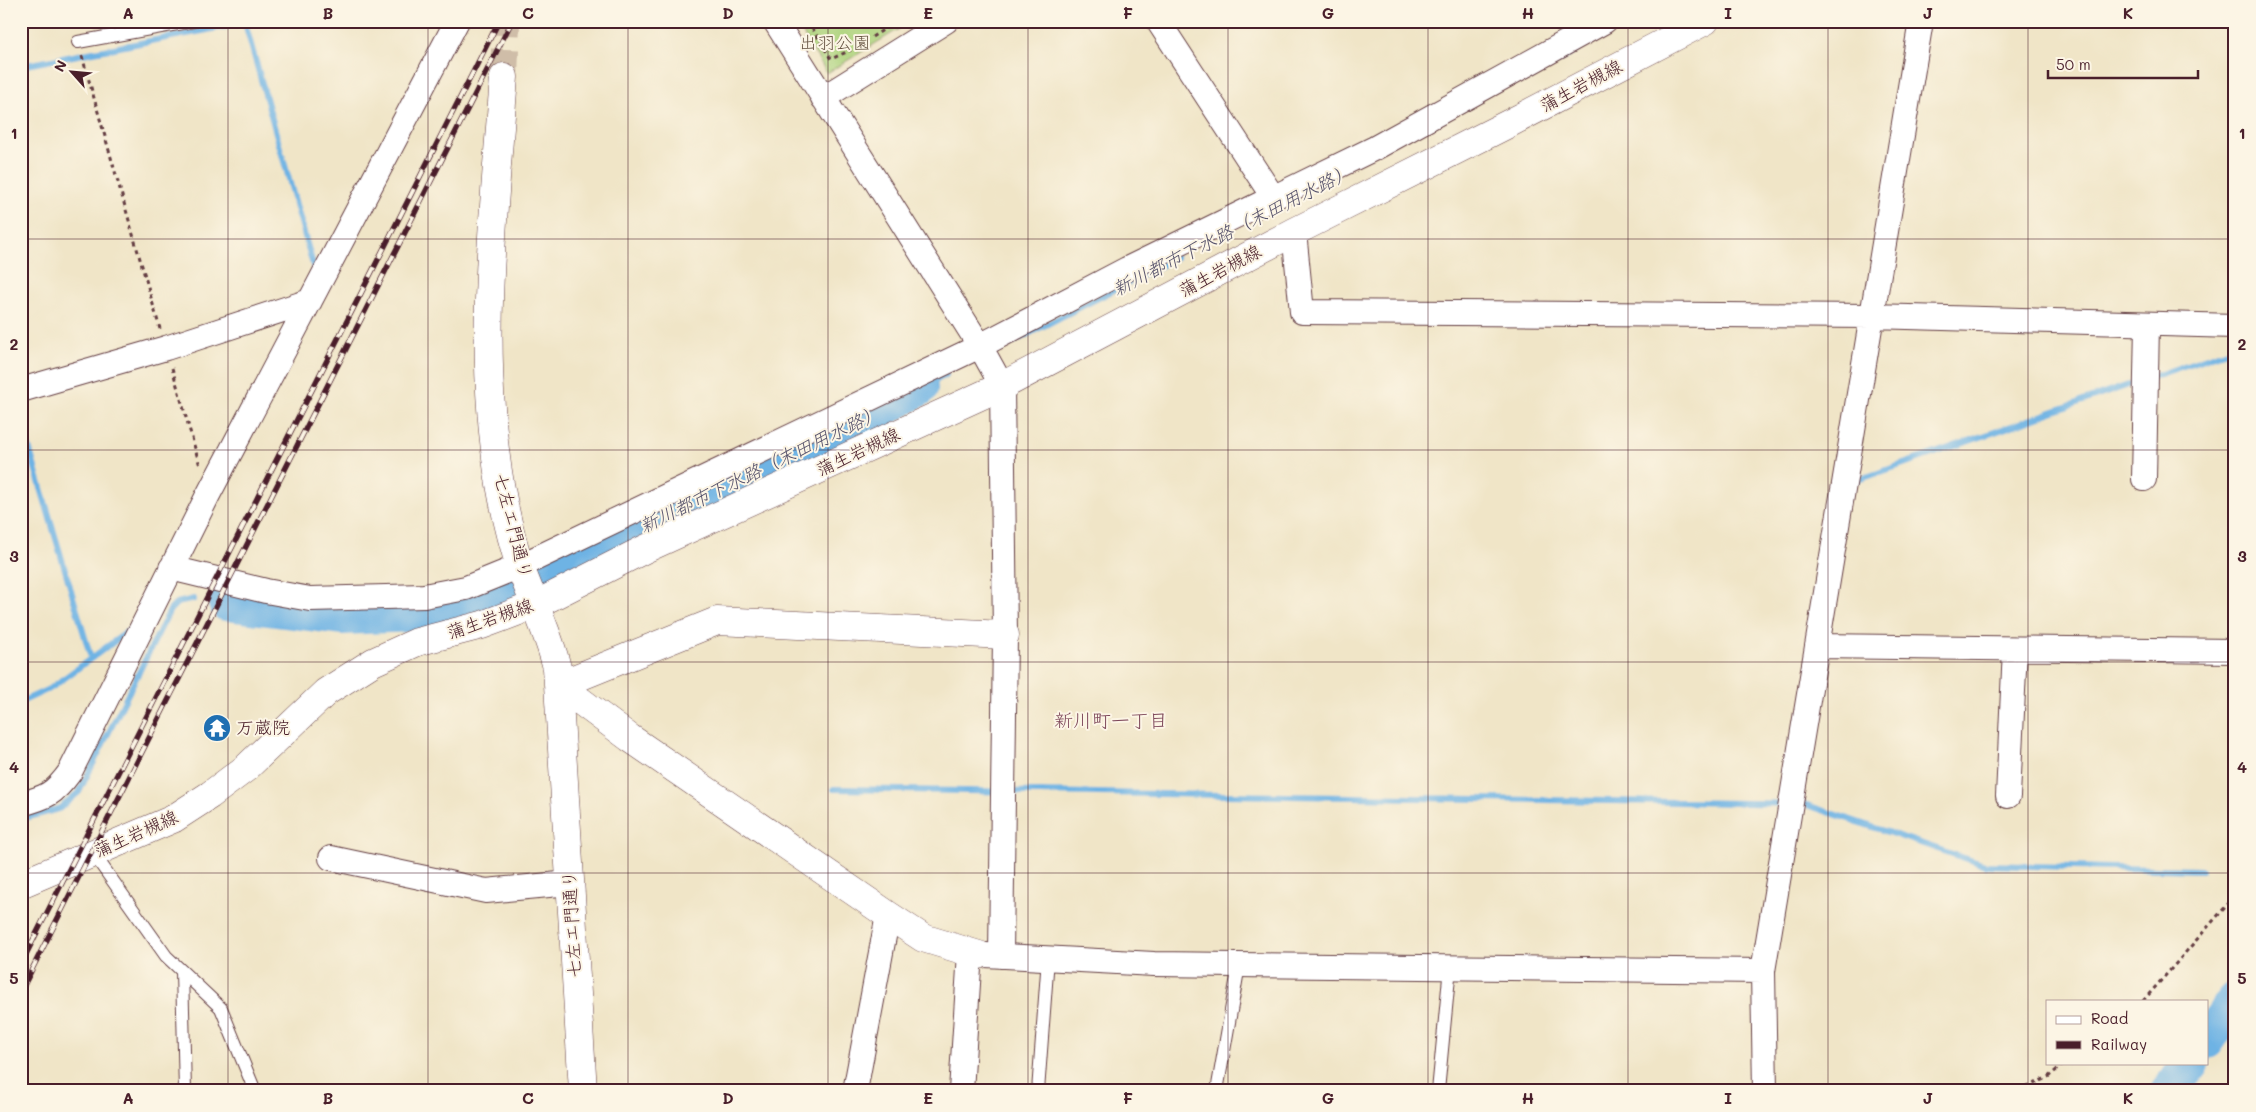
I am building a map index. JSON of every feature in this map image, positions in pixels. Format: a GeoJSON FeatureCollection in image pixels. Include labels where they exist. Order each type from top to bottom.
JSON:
{"type":"FeatureCollection","features":[{"type":"Feature","properties":{"kind":"street"},"geometry":{"type":"LineString","coordinates":[[21,804],[47,796],[62,784],[70,772],[208,495],[457,21]]}},
{"type":"Feature","properties":{"kind":"street"},"geometry":{"type":"LineString","coordinates":[[775,21],[980,346],[1002,386],[1005,635],[983,955],[961,1091]]}},
{"type":"Feature","properties":{"kind":"street"},"geometry":{"type":"LineString","coordinates":[[823,98],[946,21]]}},
{"type":"Feature","properties":{"kind":"street"},"geometry":{"type":"LineString","coordinates":[[1158,21],[1273,197]]}},
{"type":"Feature","properties":{"kind":"street"},"geometry":{"type":"LineString","coordinates":[[172,568],[266,591],[310,599],[424,596],[466,588],[520,566],[980,346],[1273,197],[1375,148],[1605,21]]}},
{"type":"Feature","properties":{"kind":"street","name":"蒲生岩槻線"},"geometry":{"type":"LineString","coordinates":[[21,884],[173,819],[210,796],[246,768],[326,692],[373,662],[417,642],[482,625],[535,605],[645,549],[1002,386],[1294,232],[1510,123],[1705,21]]}},
{"type":"Feature","properties":{"kind":"street"},"geometry":{"type":"LineString","coordinates":[[1765,1091],[1763,971],[1921,21]]}},
{"type":"Feature","properties":{"kind":"street","name":"七左エ門通り"},"geometry":{"type":"LineString","coordinates":[[504,76],[492,253],[489,348],[495,447],[500,486],[520,566],[552,646],[559,685],[583,1091]]}},
{"type":"Feature","properties":{"kind":"street"},"geometry":{"type":"LineString","coordinates":[[1294,232],[1302,312],[1872,316],[2235,326]]}},
{"type":"Feature","properties":{"kind":"street"},"geometry":{"type":"LineString","coordinates":[[21,390],[166,348],[310,301]]}},
{"type":"Feature","properties":{"kind":"street"},"geometry":{"type":"LineString","coordinates":[[2144,479],[2148,324]]}},
{"type":"Feature","properties":{"kind":"street"},"geometry":{"type":"LineString","coordinates":[[559,685],[717,621],[1005,635]]}},
{"type":"Feature","properties":{"kind":"street"},"geometry":{"type":"LineString","coordinates":[[1817,646],[2235,651]]}},
{"type":"Feature","properties":{"kind":"street"},"geometry":{"type":"LineString","coordinates":[[2008,796],[2015,649]]}},
{"type":"Feature","properties":{"kind":"street"},"geometry":{"type":"LineString","coordinates":[[559,685],[630,738],[923,938],[983,955],[1154,964],[1763,971]]}},
{"type":"Feature","properties":{"kind":"street"},"geometry":{"type":"LineString","coordinates":[[331,858],[486,891],[570,883]]}},
{"type":"Feature","properties":{"kind":"street"},"geometry":{"type":"LineString","coordinates":[[856,1091],[888,915]]}},
{"type":"Feature","properties":{"kind":"lane"},"geometry":{"type":"LineString","coordinates":[[78,42],[194,21]]}},
{"type":"Feature","properties":{"kind":"lane"},"geometry":{"type":"LineString","coordinates":[[93,853],[166,956],[221,1008],[255,1091]]}},
{"type":"Feature","properties":{"kind":"lane"},"geometry":{"type":"LineString","coordinates":[[1038,1091],[1048,958]]}},
{"type":"Feature","properties":{"kind":"lane"},"geometry":{"type":"LineString","coordinates":[[1217,1091],[1239,965]]}},
{"type":"Feature","properties":{"kind":"lane"},"geometry":{"type":"LineString","coordinates":[[1438,1091],[1450,967]]}},
{"type":"Feature","properties":{"kind":"lane"},"geometry":{"type":"LineString","coordinates":[[182,972],[185,1091]]}},
{"type":"Feature","properties":{"kind":"path"},"geometry":{"type":"LineString","coordinates":[[72,21],[208,495]]}},
{"type":"Feature","properties":{"kind":"path"},"geometry":{"type":"LineString","coordinates":[[808,21],[832,59],[851,50]]}},
{"type":"Feature","properties":{"kind":"path"},"geometry":{"type":"LineString","coordinates":[[872,36],[896,21]]}},
{"type":"Feature","properties":{"kind":"path"},"geometry":{"type":"LineString","coordinates":[[2144,1000],[2235,896]]}},
{"type":"Feature","properties":{"kind":"path"},"geometry":{"type":"LineString","coordinates":[[2019,1091],[2048,1077],[2064,1064]]}},
{"type":"Feature","properties":{"kind":"green space","name":"出羽公園"},"geometry":{"type":"Polygon","coordinates":[[[795,21],[912,21],[827,73],[795,21]]]}},
{"type":"Feature","properties":{"kind":"waterway"},"geometry":{"type":"LineString","coordinates":[[21,66],[254,21]]}},
{"type":"Feature","properties":{"kind":"waterway","name":"新川都市下水路（末田用水路）"},"geometry":{"type":"LineString","coordinates":[[1605,34],[1629,21]]}},
{"type":"Feature","properties":{"kind":"waterway"},"geometry":{"type":"LineString","coordinates":[[245,23],[315,272]]}},
{"type":"Feature","properties":{"kind":"waterway","name":"新川都市下水路（末田用水路）"},"geometry":{"type":"LineString","coordinates":[[1527,78],[1577,50]]}},
{"type":"Feature","properties":{"kind":"waterway","name":"新川都市下水路（末田用水路）"},"geometry":{"type":"LineString","coordinates":[[995,351],[1176,258]]}},
{"type":"Feature","properties":{"kind":"waterway"},"geometry":{"type":"LineString","coordinates":[[2152,377],[2235,348]]}},
{"type":"Feature","properties":{"kind":"waterway","name":"新川都市下水路（末田用水路）"},"geometry":{"type":"LineString","coordinates":[[920,388],[946,375]]}},
{"type":"Feature","properties":{"kind":"waterway"},"geometry":{"type":"LineString","coordinates":[[1858,480],[2140,381]]}},
{"type":"Feature","properties":{"kind":"waterway","name":"新川都市下水路（末田用水路）"},"geometry":{"type":"LineString","coordinates":[[540,577],[645,523],[857,424],[920,388]]}},
{"type":"Feature","properties":{"kind":"waterway"},"geometry":{"type":"LineString","coordinates":[[21,420],[91,658]]}},
{"type":"Feature","properties":{"kind":"waterway","name":"新川都市下水路（末田用水路）"},"geometry":{"type":"LineString","coordinates":[[226,603],[342,617],[413,614],[459,607],[512,590]]}},
{"type":"Feature","properties":{"kind":"waterway","name":"新川都市下水路（末田用水路）"},"geometry":{"type":"LineString","coordinates":[[21,819],[59,809],[79,792],[170,610],[177,603],[194,599]]}},
{"type":"Feature","properties":{"kind":"waterway"},"geometry":{"type":"LineString","coordinates":[[21,702],[51,688],[131,629]]}},
{"type":"Feature","properties":{"kind":"waterway"},"geometry":{"type":"LineString","coordinates":[[834,789],[1804,804],[1985,865],[2203,870]]}},
{"type":"Feature","properties":{"kind":"waterway"},"geometry":{"type":"LineString","coordinates":[[2208,1040],[2235,999]]}},
{"type":"Feature","properties":{"kind":"waterway"},"geometry":{"type":"LineString","coordinates":[[2168,1091],[2191,1064]]}},
{"type":"Feature","properties":{"kind":"tunnel"},"geometry":{"type":"LineString","coordinates":[[504,77],[506,21]]}},
{"type":"Feature","properties":{"kind":"railway"},"geometry":{"type":"LineString","coordinates":[[21,964],[499,21]]}},
{"type":"Feature","properties":{"kind":"railway"},"geometry":{"type":"LineString","coordinates":[[21,991],[512,21]]}},
{"type":"Feature","properties":{"kind":"place","name":"万蔵院"},"geometry":{"type":"Point","coordinates":[217,728]}},
{"type":"Feature","properties":{"kind":"district","name":"新川町一丁目"},"geometry":{"type":"Point","coordinates":[1111,720]}}]}
